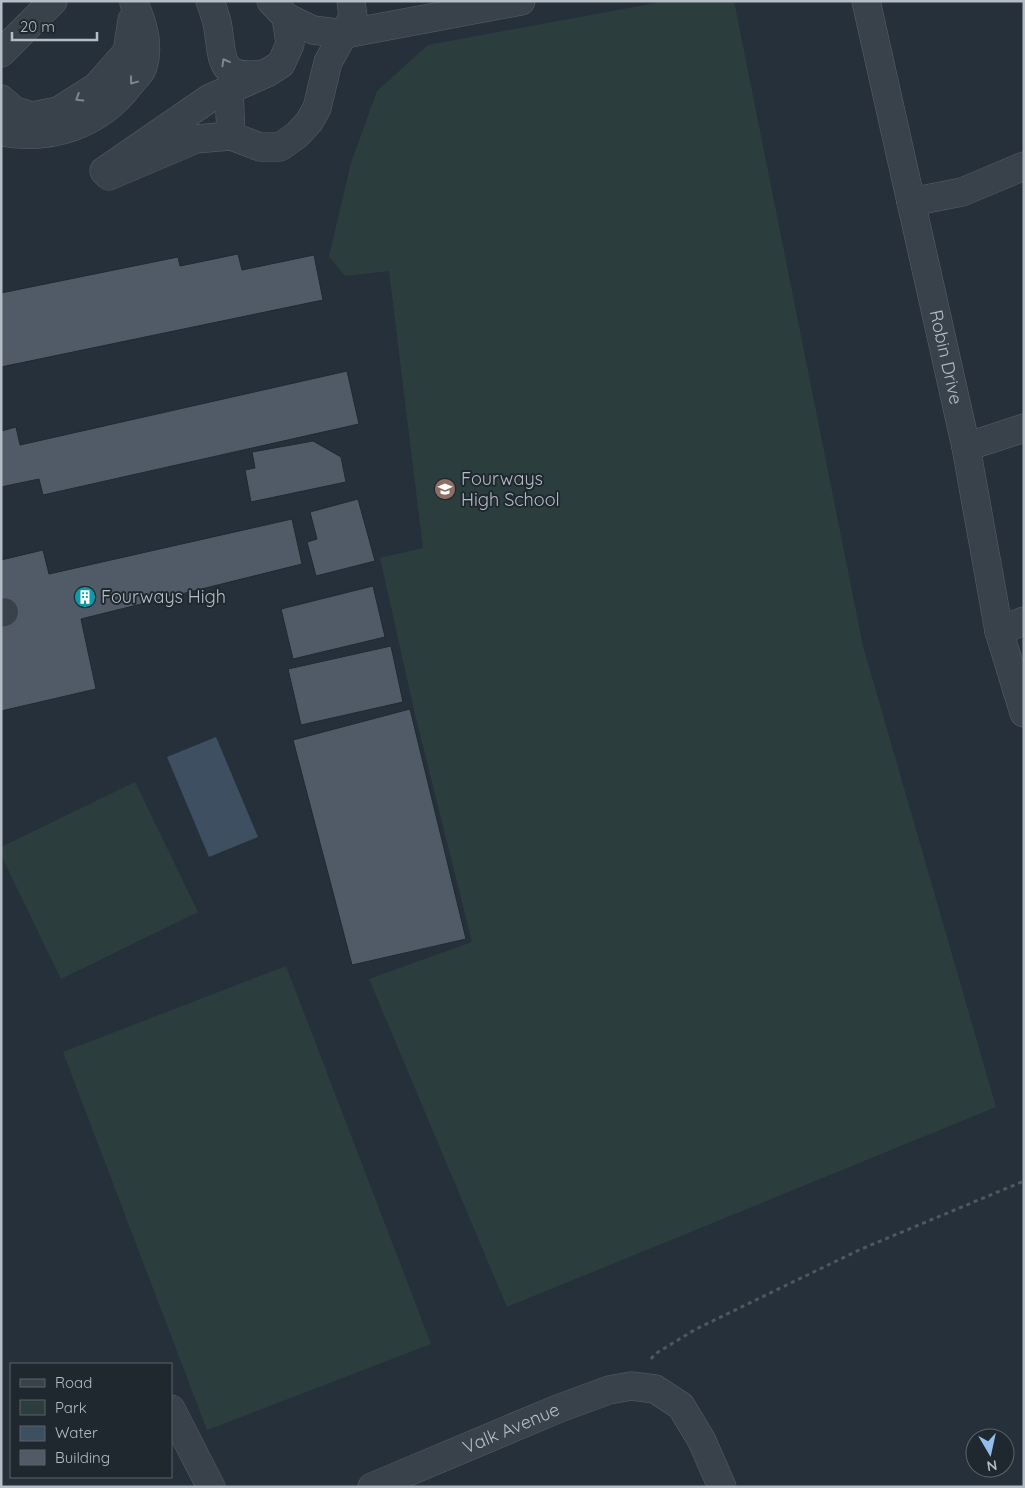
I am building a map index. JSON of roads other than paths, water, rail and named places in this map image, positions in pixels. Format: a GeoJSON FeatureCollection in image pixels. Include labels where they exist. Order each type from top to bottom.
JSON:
{"type":"FeatureCollection","features":[{"type":"Feature","properties":{"kind":"street"},"geometry":{"type":"LineString","coordinates":[[1,52],[53,1]]}},
{"type":"Feature","properties":{"kind":"street"},"geometry":{"type":"LineString","coordinates":[[210,1],[218,26],[221,58],[230,71],[248,76],[267,74]]}},
{"type":"Feature","properties":{"kind":"street"},"geometry":{"type":"LineString","coordinates":[[278,9],[290,44],[281,64],[267,74],[210,98],[104,171],[109,176],[196,139],[231,136],[260,148],[280,147],[297,135],[310,122],[317,108],[328,62],[353,17],[351,1]]}},
{"type":"Feature","properties":{"kind":"street"},"geometry":{"type":"LineString","coordinates":[[278,9],[313,30],[345,34],[521,1]]}},
{"type":"Feature","properties":{"kind":"street","name":"Robin Drive"},"geometry":{"type":"LineString","coordinates":[[866,1],[966,447],[1012,626],[1024,713]]}},
{"type":"Feature","properties":{"kind":"street"},"geometry":{"type":"LineString","coordinates":[[1,99],[16,112],[32,116],[58,112],[96,87],[127,52],[133,2]]}},
{"type":"Feature","properties":{"kind":"street"},"geometry":{"type":"LineString","coordinates":[[1,132],[22,136],[50,134],[78,126],[105,109],[125,91],[144,66],[145,30],[133,2]]}},
{"type":"Feature","properties":{"kind":"street"},"geometry":{"type":"LineString","coordinates":[[230,90],[231,136]]}},
{"type":"Feature","properties":{"kind":"street"},"geometry":{"type":"LineString","coordinates":[[911,202],[962,192],[1024,166]]}},
{"type":"Feature","properties":{"kind":"street"},"geometry":{"type":"LineString","coordinates":[[966,447],[1024,428]]}},
{"type":"Feature","properties":{"kind":"street","name":"Valk Avenue"},"geometry":{"type":"LineString","coordinates":[[372,1487],[560,1408],[609,1390],[643,1388],[681,1406],[702,1441],[722,1487]]}},
{"type":"Feature","properties":{"kind":"street"},"geometry":{"type":"LineString","coordinates":[[172,1411],[211,1487]]}},
{"type":"Feature","properties":{"kind":"water"},"geometry":{"type":"Polygon","coordinates":[[[216,737],[258,837],[209,857],[167,757],[216,737]]]}},
{"type":"Feature","properties":{"kind":"place","name":"Fourways High School"},"geometry":{"type":"Point","coordinates":[445,489]}},
{"type":"Feature","properties":{"kind":"place","name":"Fourways High"},"geometry":{"type":"Point","coordinates":[85,597]}}]}
